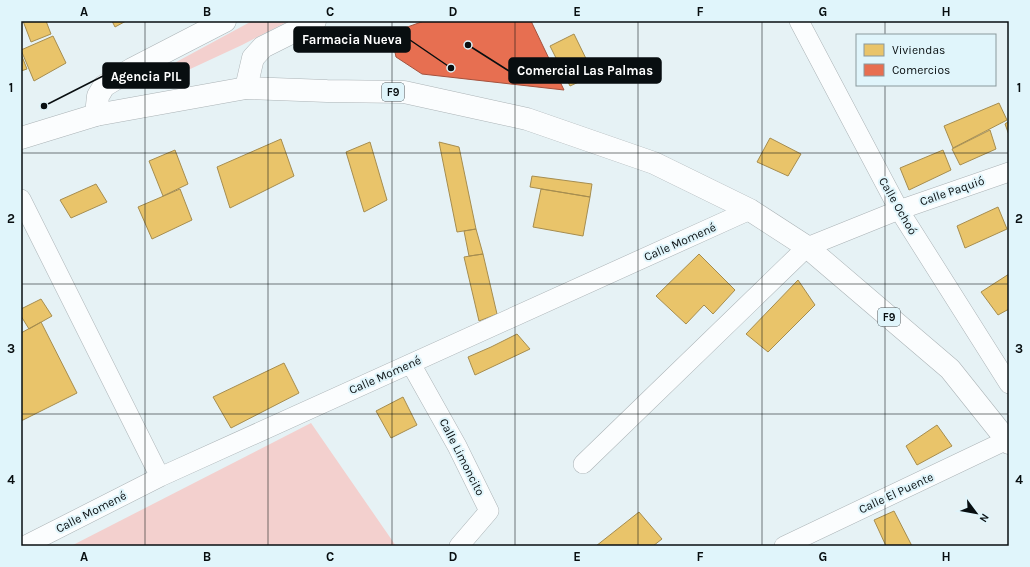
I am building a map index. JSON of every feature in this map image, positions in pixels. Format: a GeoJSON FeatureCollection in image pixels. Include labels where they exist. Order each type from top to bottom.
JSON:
{"type":"FeatureCollection","features":[{"type":"Feature","properties":{"kind":"main road"},"geometry":{"type":"LineString","coordinates":[[96,115],[98,96],[104,86],[132,69],[225,21]]}},
{"type":"Feature","properties":{"kind":"main road"},"geometry":{"type":"LineString","coordinates":[[246,88],[253,58],[258,52],[263,47],[311,22]]}},
{"type":"Feature","properties":{"kind":"main road","name":"F9"},"geometry":{"type":"LineString","coordinates":[[21,138],[96,115],[246,88],[404,92],[527,120],[654,163],[750,210],[807,247],[950,369],[1008,441]]}},
{"type":"Feature","properties":{"kind":"street","name":"Calle Ochoó"},"geometry":{"type":"LineString","coordinates":[[799,21],[898,210],[1009,384]]}},
{"type":"Feature","properties":{"kind":"street","name":"Calle Paquió"},"geometry":{"type":"LineString","coordinates":[[807,247],[898,210],[1009,172]]}},
{"type":"Feature","properties":{"kind":"street"},"geometry":{"type":"LineString","coordinates":[[21,199],[160,477]]}},
{"type":"Feature","properties":{"kind":"street","name":"Calle Momené"},"geometry":{"type":"LineString","coordinates":[[24,546],[160,477],[750,210]]}},
{"type":"Feature","properties":{"kind":"street"},"geometry":{"type":"LineString","coordinates":[[583,464],[807,247]]}},
{"type":"Feature","properties":{"kind":"street","name":"Calle Limoncito"},"geometry":{"type":"LineString","coordinates":[[411,364],[457,446],[489,511],[459,546]]}},
{"type":"Feature","properties":{"kind":"street","name":"Calle El Puente"},"geometry":{"type":"LineString","coordinates":[[784,546],[1008,441]]}},
{"type":"Feature","properties":{"kind":"shaded area"},"geometry":{"type":"Polygon","coordinates":[[[252,21],[289,21],[173,77],[167,67],[252,21]]]}},
{"type":"Feature","properties":{"kind":"shaded area"},"geometry":{"type":"Polygon","coordinates":[[[311,423],[396,546],[71,546],[311,423]]]}},
{"type":"Feature","properties":{"kind":"building: Viviendas"},"geometry":{"type":"Polygon","coordinates":[[[23,21],[46,21],[51,34],[31,42],[23,21]]]}},
{"type":"Feature","properties":{"kind":"building: Viviendas"},"geometry":{"type":"Polygon","coordinates":[[[112,21],[126,21],[115,27],[112,21]]]}},
{"type":"Feature","properties":{"kind":"building: Viviendas"},"geometry":{"type":"Polygon","coordinates":[[[574,34],[594,75],[570,86],[550,46],[574,34]]]}},
{"type":"Feature","properties":{"kind":"building: Viviendas"},"geometry":{"type":"Polygon","coordinates":[[[53,36],[66,63],[34,81],[21,50],[53,36]]]}},
{"type":"Feature","properties":{"kind":"building: Viviendas"},"geometry":{"type":"Polygon","coordinates":[[[21,54],[27,69],[21,71],[21,54]]]}},
{"type":"Feature","properties":{"kind":"building: Viviendas"},"geometry":{"type":"Polygon","coordinates":[[[999,103],[1007,120],[953,148],[944,126],[999,103]]]}},
{"type":"Feature","properties":{"kind":"building: Viviendas"},"geometry":{"type":"Polygon","coordinates":[[[1009,121],[1009,135],[1005,124],[1009,121]]]}},
{"type":"Feature","properties":{"kind":"building: Viviendas"},"geometry":{"type":"Polygon","coordinates":[[[990,130],[996,149],[960,165],[952,149],[990,130]]]}},
{"type":"Feature","properties":{"kind":"building: Viviendas"},"geometry":{"type":"Polygon","coordinates":[[[770,138],[801,154],[788,176],[757,162],[770,138]]]}},
{"type":"Feature","properties":{"kind":"building: Viviendas"},"geometry":{"type":"Polygon","coordinates":[[[281,139],[294,176],[230,208],[217,167],[281,139]]]}},
{"type":"Feature","properties":{"kind":"building: Viviendas"},"geometry":{"type":"Polygon","coordinates":[[[370,142],[387,200],[364,212],[346,152],[370,142]]]}},
{"type":"Feature","properties":{"kind":"building: Viviendas"},"geometry":{"type":"Polygon","coordinates":[[[439,142],[459,147],[476,229],[457,232],[439,142]]]}},
{"type":"Feature","properties":{"kind":"building: Viviendas"},"geometry":{"type":"Polygon","coordinates":[[[175,150],[188,184],[163,196],[149,161],[175,150]]]}},
{"type":"Feature","properties":{"kind":"building: Viviendas"},"geometry":{"type":"Polygon","coordinates":[[[943,150],[951,170],[909,190],[900,168],[943,150]]]}},
{"type":"Feature","properties":{"kind":"building: Viviendas"},"geometry":{"type":"Polygon","coordinates":[[[532,176],[592,184],[590,197],[530,187],[532,176]]]}},
{"type":"Feature","properties":{"kind":"building: Viviendas"},"geometry":{"type":"Polygon","coordinates":[[[96,184],[107,202],[71,218],[60,200],[96,184]]]}},
{"type":"Feature","properties":{"kind":"building: Viviendas"},"geometry":{"type":"Polygon","coordinates":[[[180,189],[192,220],[152,239],[138,207],[180,189]]]}},
{"type":"Feature","properties":{"kind":"building: Viviendas"},"geometry":{"type":"Polygon","coordinates":[[[541,189],[590,197],[583,236],[533,227],[541,189]]]}},
{"type":"Feature","properties":{"kind":"building: Viviendas"},"geometry":{"type":"Polygon","coordinates":[[[998,207],[1007,229],[965,248],[957,226],[998,207]]]}},
{"type":"Feature","properties":{"kind":"building: Viviendas"},"geometry":{"type":"Polygon","coordinates":[[[476,229],[483,254],[469,256],[464,231],[476,229]]]}},
{"type":"Feature","properties":{"kind":"building: Viviendas"},"geometry":{"type":"Polygon","coordinates":[[[483,254],[497,314],[479,321],[464,257],[483,254]]]}},
{"type":"Feature","properties":{"kind":"building: Viviendas"},"geometry":{"type":"Polygon","coordinates":[[[699,254],[735,290],[713,314],[704,305],[686,324],[656,296],[699,254]]]}},
{"type":"Feature","properties":{"kind":"building: Viviendas"},"geometry":{"type":"Polygon","coordinates":[[[1009,274],[1009,309],[998,315],[981,292],[1009,274]]]}},
{"type":"Feature","properties":{"kind":"building: Viviendas"},"geometry":{"type":"Polygon","coordinates":[[[798,280],[815,305],[768,352],[746,334],[798,280]]]}},
{"type":"Feature","properties":{"kind":"building: Viviendas"},"geometry":{"type":"Polygon","coordinates":[[[41,299],[52,316],[29,329],[21,316],[21,309],[41,299]]]}},
{"type":"Feature","properties":{"kind":"building: Viviendas"},"geometry":{"type":"Polygon","coordinates":[[[41,322],[77,393],[21,421],[21,333],[41,322]]]}},
{"type":"Feature","properties":{"kind":"building: Viviendas"},"geometry":{"type":"Polygon","coordinates":[[[517,334],[530,349],[475,375],[468,357],[517,334]]]}},
{"type":"Feature","properties":{"kind":"building: Viviendas"},"geometry":{"type":"Polygon","coordinates":[[[284,363],[299,393],[231,428],[213,397],[284,363]]]}},
{"type":"Feature","properties":{"kind":"building: Viviendas"},"geometry":{"type":"Polygon","coordinates":[[[403,397],[417,425],[391,438],[376,411],[403,397]]]}},
{"type":"Feature","properties":{"kind":"building: Viviendas"},"geometry":{"type":"Polygon","coordinates":[[[937,425],[952,446],[917,465],[906,446],[937,425]]]}},
{"type":"Feature","properties":{"kind":"building: Viviendas"},"geometry":{"type":"Polygon","coordinates":[[[894,511],[912,546],[886,546],[874,520],[894,511]]]}},
{"type":"Feature","properties":{"kind":"building: Viviendas"},"geometry":{"type":"Polygon","coordinates":[[[639,512],[662,539],[653,546],[596,546],[639,512]]]}},
{"type":"Feature","properties":{"kind":"building: Comercios"},"geometry":{"type":"Polygon","coordinates":[[[424,21],[531,21],[564,90],[422,74],[396,57],[391,33],[424,21]]]}},
{"type":"Feature","properties":{"kind":"place","name":"Comercial Las Palmas"},"geometry":{"type":"Point","coordinates":[468,45]}},
{"type":"Feature","properties":{"kind":"place","name":"Farmacia Nueva"},"geometry":{"type":"Point","coordinates":[451,68]}},
{"type":"Feature","properties":{"kind":"place","name":"Agencia PIL"},"geometry":{"type":"Point","coordinates":[44,106]}}]}
